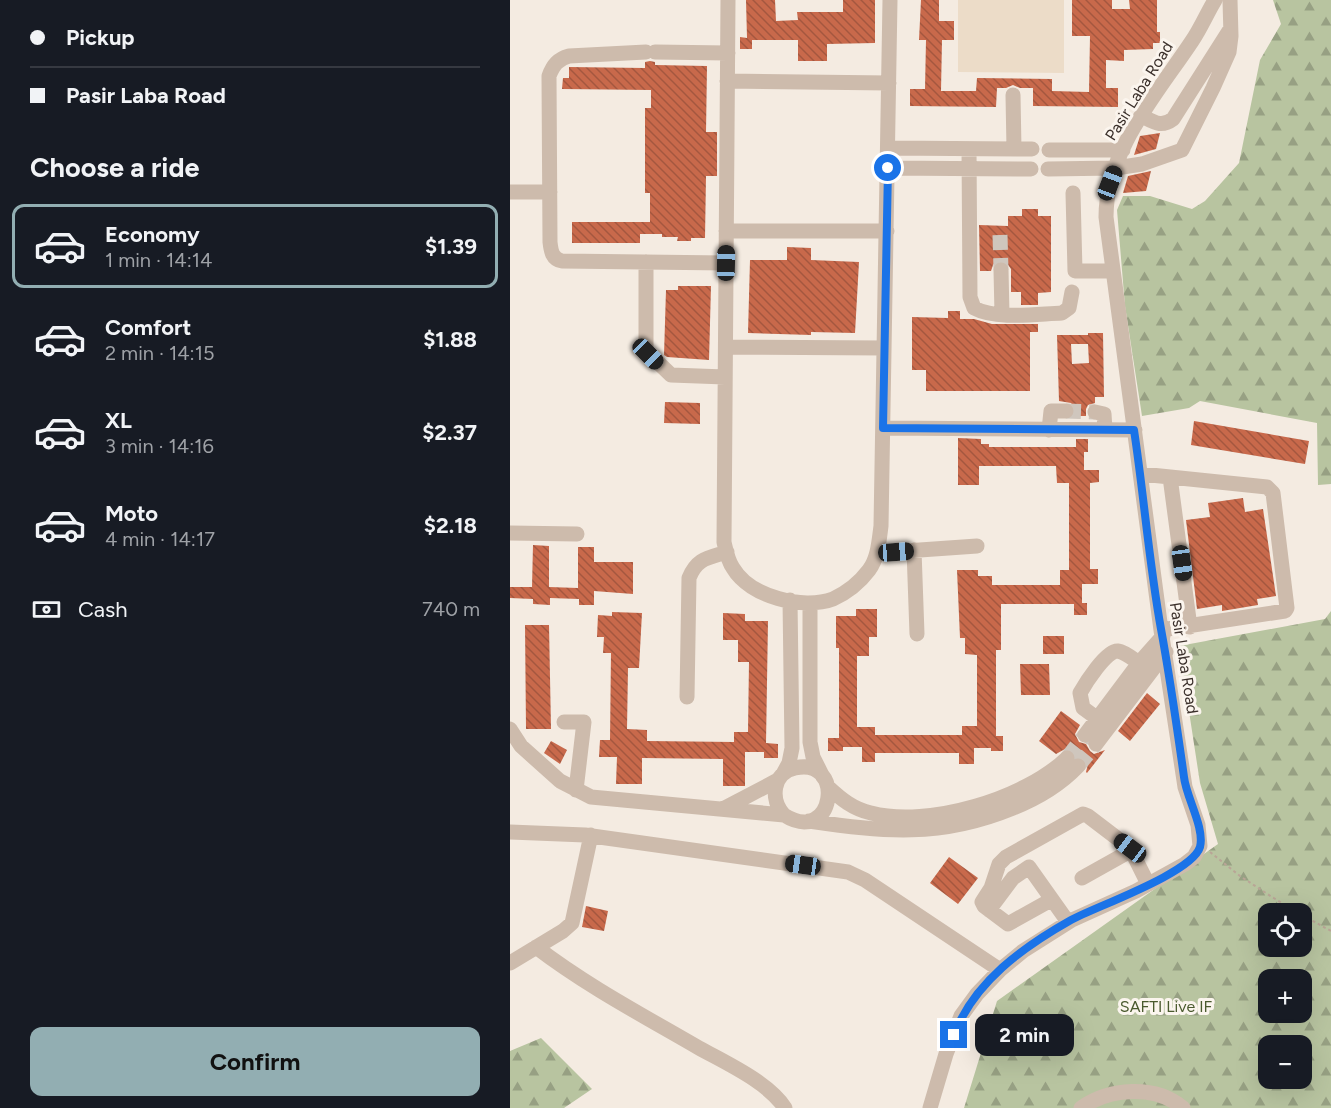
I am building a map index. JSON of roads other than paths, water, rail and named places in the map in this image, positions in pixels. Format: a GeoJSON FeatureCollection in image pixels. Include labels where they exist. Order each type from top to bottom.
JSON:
{"type":"FeatureCollection","features":[{"type":"Feature","properties":{"kind":"street"},"geometry":{"type":"LineString","coordinates":[[728,0],[724,542],[733,568],[754,588],[764,594],[810,603],[832,599],[850,589],[869,569],[877,553],[881,526],[890,0]]}},
{"type":"Feature","properties":{"kind":"street","name":"Pasir Laba Road"},"geometry":{"type":"LineString","coordinates":[[1148,884],[1185,864],[1194,857],[1200,846],[1198,825],[1185,788],[1162,633],[1113,271],[1106,202],[1110,183],[1123,150],[1145,111],[1194,38],[1215,0]]}},
{"type":"Feature","properties":{"kind":"street"},"geometry":{"type":"LineString","coordinates":[[1048,169],[1116,168],[1142,164],[1182,150],[1214,88],[1229,52],[1230,0]]}},
{"type":"Feature","properties":{"kind":"street"},"geometry":{"type":"LineString","coordinates":[[1145,111],[1158,125],[1173,119],[1231,28]]}},
{"type":"Feature","properties":{"kind":"street"},"geometry":{"type":"LineString","coordinates":[[726,263],[557,260],[553,256],[550,242],[549,76],[558,60],[569,56],[650,52],[728,53]]}},
{"type":"Feature","properties":{"kind":"street"},"geometry":{"type":"LineString","coordinates":[[728,81],[889,83]]}},
{"type":"Feature","properties":{"kind":"street"},"geometry":{"type":"LineString","coordinates":[[1013,95],[1014,149]]}},
{"type":"Feature","properties":{"kind":"street"},"geometry":{"type":"LineString","coordinates":[[888,148],[1032,149]]}},
{"type":"Feature","properties":{"kind":"street"},"geometry":{"type":"LineString","coordinates":[[969,149],[970,297],[974,308],[984,313],[1062,314],[1069,308],[1072,292]]}},
{"type":"Feature","properties":{"kind":"street"},"geometry":{"type":"LineString","coordinates":[[1049,150],[1123,150]]}},
{"type":"Feature","properties":{"kind":"street"},"geometry":{"type":"LineString","coordinates":[[888,168],[1031,169]]}},
{"type":"Feature","properties":{"kind":"street"},"geometry":{"type":"LineString","coordinates":[[510,192],[550,192]]}},
{"type":"Feature","properties":{"kind":"street"},"geometry":{"type":"LineString","coordinates":[[1073,193],[1075,271],[1113,271]]}},
{"type":"Feature","properties":{"kind":"street"},"geometry":{"type":"LineString","coordinates":[[726,231],[887,231]]}},
{"type":"Feature","properties":{"kind":"street"},"geometry":{"type":"LineString","coordinates":[[646,262],[646,351],[671,375],[725,377]]}},
{"type":"Feature","properties":{"kind":"street"},"geometry":{"type":"LineString","coordinates":[[1001,270],[1002,314]]}},
{"type":"Feature","properties":{"kind":"street"},"geometry":{"type":"LineString","coordinates":[[726,347],[884,348]]}},
{"type":"Feature","properties":{"kind":"street"},"geometry":{"type":"LineString","coordinates":[[1048,430],[1051,411],[1066,411]]}},
{"type":"Feature","properties":{"kind":"street"},"geometry":{"type":"LineString","coordinates":[[1095,412],[1104,414],[1105,430]]}},
{"type":"Feature","properties":{"kind":"street"},"geometry":{"type":"LineString","coordinates":[[883,428],[1134,430]]}},
{"type":"Feature","properties":{"kind":"street"},"geometry":{"type":"LineString","coordinates":[[1141,474],[1267,487],[1273,493],[1286,610],[1282,613],[1162,633],[1098,719],[1091,740],[1166,652]]}},
{"type":"Feature","properties":{"kind":"street"},"geometry":{"type":"LineString","coordinates":[[1170,477],[1190,627]]}},
{"type":"Feature","properties":{"kind":"street"},"geometry":{"type":"LineString","coordinates":[[510,533],[577,534]]}},
{"type":"Feature","properties":{"kind":"street"},"geometry":{"type":"LineString","coordinates":[[877,553],[977,546]]}},
{"type":"Feature","properties":{"kind":"street"},"geometry":{"type":"LineString","coordinates":[[914,550],[917,634]]}},
{"type":"Feature","properties":{"kind":"street"},"geometry":{"type":"LineString","coordinates":[[687,696],[689,578],[698,563],[727,552]]}},
{"type":"Feature","properties":{"kind":"street"},"geometry":{"type":"LineString","coordinates":[[723,809],[781,777],[789,770],[804,767],[817,771],[844,802],[871,813],[906,816],[950,813],[975,807],[1018,791],[1072,762],[1060,783],[1044,794],[1002,813],[954,827],[886,831],[792,820],[784,815],[775,802],[775,787],[781,777],[789,763],[792,748],[790,600]]}},
{"type":"Feature","properties":{"kind":"street"},"geometry":{"type":"LineString","coordinates":[[809,821],[823,812],[828,804],[826,782],[813,757],[810,742],[810,603]]}},
{"type":"Feature","properties":{"kind":"street"},"geometry":{"type":"LineString","coordinates":[[1098,719],[1083,708],[1079,698],[1080,693],[1105,658],[1113,651],[1118,651],[1139,663]]}},
{"type":"Feature","properties":{"kind":"street"},"geometry":{"type":"LineString","coordinates":[[564,722],[584,722],[576,790]]}},
{"type":"Feature","properties":{"kind":"street"},"geometry":{"type":"LineString","coordinates":[[510,729],[521,747],[560,781],[591,797],[784,815]]}},
{"type":"Feature","properties":{"kind":"street"},"geometry":{"type":"LineString","coordinates":[[930,1108],[946,1054],[961,1016],[1000,969],[1068,922],[1148,884],[1132,850],[1088,816],[1079,815],[1023,847],[999,864],[991,888],[982,902],[989,910],[1010,924],[1051,900]]}},
{"type":"Feature","properties":{"kind":"street"},"geometry":{"type":"LineString","coordinates":[[511,830],[591,836],[848,872],[865,880],[1000,969]]}},
{"type":"Feature","properties":{"kind":"street"},"geometry":{"type":"LineString","coordinates":[[510,963],[572,923],[591,836]]}},
{"type":"Feature","properties":{"kind":"street"},"geometry":{"type":"LineString","coordinates":[[1082,878],[1132,850]]}},
{"type":"Feature","properties":{"kind":"street"},"geometry":{"type":"LineString","coordinates":[[989,910],[1013,878],[1029,867],[1068,922]]}},
{"type":"Feature","properties":{"kind":"street"},"geometry":{"type":"LineString","coordinates":[[536,947],[575,976],[749,1076],[781,1102],[785,1108]]}},
{"type":"Feature","properties":{"kind":"street"},"geometry":{"type":"LineString","coordinates":[[1081,1108],[1090,1101],[1112,1093],[1131,1091],[1153,1093],[1183,1108]]}},
{"type":"Feature","properties":{"kind":"tunnel"},"geometry":{"type":"LineString","coordinates":[[1000,235],[1001,270]]}},
{"type":"Feature","properties":{"kind":"tunnel"},"geometry":{"type":"LineString","coordinates":[[1066,411],[1095,412]]}},
{"type":"Feature","properties":{"kind":"tunnel"},"geometry":{"type":"LineString","coordinates":[[1067,758],[1085,735]]}},
{"type":"Feature","properties":{"kind":"tunnel"},"geometry":{"type":"LineString","coordinates":[[1078,766],[1096,744]]}},
{"type":"Feature","properties":{"kind":"park label","name":"SAFTI Live IF"},"geometry":{"type":"Point","coordinates":[1166,1006]}}]}
